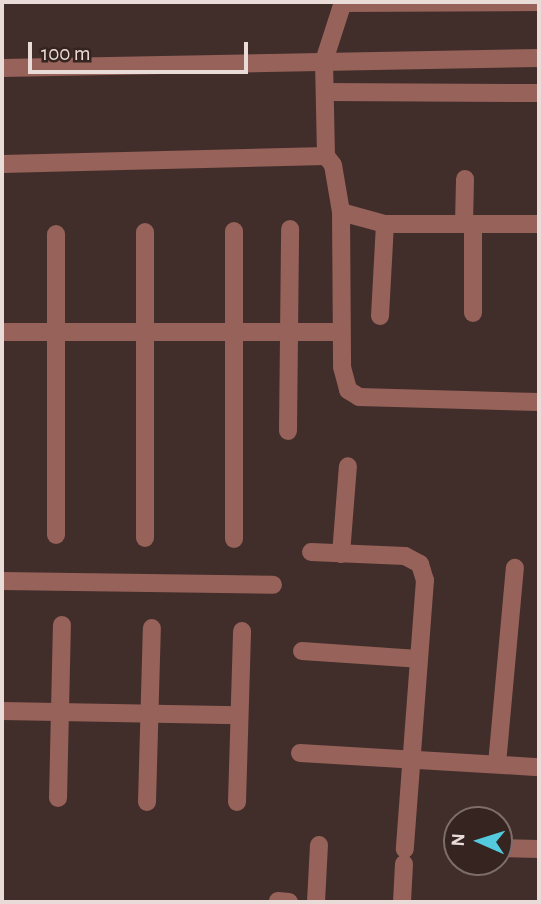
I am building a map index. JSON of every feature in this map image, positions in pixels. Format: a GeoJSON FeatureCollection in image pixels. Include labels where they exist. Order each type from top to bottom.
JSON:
{"type":"FeatureCollection","features":[{"type":"Feature","properties":{"kind":"street"},"geometry":{"type":"LineString","coordinates":[[539,2],[343,3],[324,61],[326,156],[335,173],[341,212],[342,367],[348,390],[359,397],[539,402]]}},
{"type":"Feature","properties":{"kind":"street"},"geometry":{"type":"LineString","coordinates":[[2,68],[539,58]]}},
{"type":"Feature","properties":{"kind":"street"},"geometry":{"type":"LineString","coordinates":[[325,92],[539,93]]}},
{"type":"Feature","properties":{"kind":"street"},"geometry":{"type":"LineString","coordinates":[[2,164],[326,156]]}},
{"type":"Feature","properties":{"kind":"street"},"geometry":{"type":"LineString","coordinates":[[465,179],[473,313]]}},
{"type":"Feature","properties":{"kind":"street"},"geometry":{"type":"LineString","coordinates":[[341,212],[385,224],[539,224]]}},
{"type":"Feature","properties":{"kind":"street"},"geometry":{"type":"LineString","coordinates":[[380,316],[385,224]]}},
{"type":"Feature","properties":{"kind":"street"},"geometry":{"type":"LineString","coordinates":[[288,431],[290,229]]}},
{"type":"Feature","properties":{"kind":"street"},"geometry":{"type":"LineString","coordinates":[[234,231],[234,539]]}},
{"type":"Feature","properties":{"kind":"street"},"geometry":{"type":"LineString","coordinates":[[145,232],[145,538]]}},
{"type":"Feature","properties":{"kind":"street"},"geometry":{"type":"LineString","coordinates":[[56,234],[56,536]]}},
{"type":"Feature","properties":{"kind":"street"},"geometry":{"type":"LineString","coordinates":[[2,332],[334,332]]}},
{"type":"Feature","properties":{"kind":"street"},"geometry":{"type":"LineString","coordinates":[[341,555],[348,466]]}},
{"type":"Feature","properties":{"kind":"street"},"geometry":{"type":"LineString","coordinates":[[310,552],[405,556],[420,564],[425,580],[410,759],[402,902]]}},
{"type":"Feature","properties":{"kind":"street"},"geometry":{"type":"LineString","coordinates":[[496,764],[515,568]]}},
{"type":"Feature","properties":{"kind":"street"},"geometry":{"type":"LineString","coordinates":[[2,581],[274,585]]}},
{"type":"Feature","properties":{"kind":"street"},"geometry":{"type":"LineString","coordinates":[[58,798],[62,625]]}},
{"type":"Feature","properties":{"kind":"street"},"geometry":{"type":"LineString","coordinates":[[147,802],[152,628]]}},
{"type":"Feature","properties":{"kind":"street"},"geometry":{"type":"LineString","coordinates":[[237,802],[242,631]]}},
{"type":"Feature","properties":{"kind":"street"},"geometry":{"type":"LineString","coordinates":[[302,651],[418,659]]}},
{"type":"Feature","properties":{"kind":"street"},"geometry":{"type":"LineString","coordinates":[[2,710],[239,715]]}},
{"type":"Feature","properties":{"kind":"street"},"geometry":{"type":"LineString","coordinates":[[300,753],[539,767]]}},
{"type":"Feature","properties":{"kind":"street"},"geometry":{"type":"LineString","coordinates":[[316,902],[318,845]]}},
{"type":"Feature","properties":{"kind":"street"},"geometry":{"type":"LineString","coordinates":[[513,848],[539,849]]}}]}
